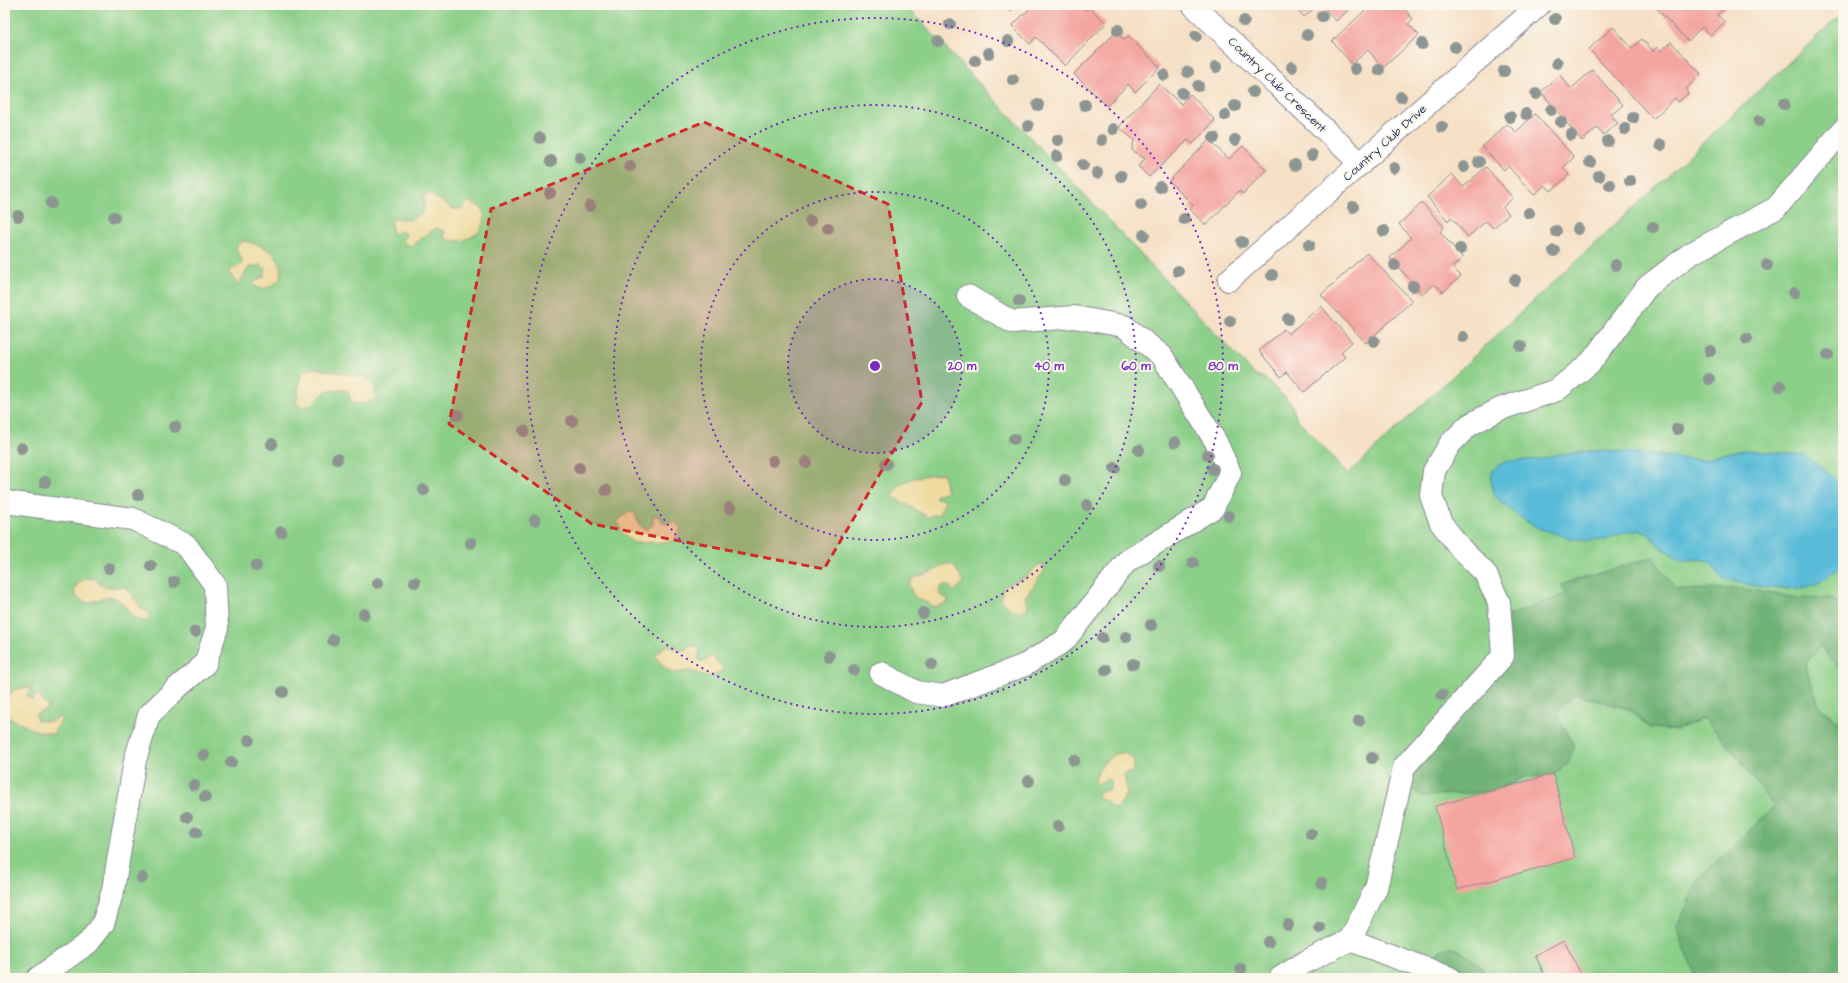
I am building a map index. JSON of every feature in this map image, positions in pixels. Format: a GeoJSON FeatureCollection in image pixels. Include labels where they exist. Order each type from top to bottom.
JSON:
{"type":"FeatureCollection","features":[{"type":"Feature","properties":{"kind":"street","name":"Country Club Crescent"},"geometry":{"type":"LineString","coordinates":[[1193,5],[1361,164]]}},
{"type":"Feature","properties":{"kind":"street","name":"Country Club Drive"},"geometry":{"type":"LineString","coordinates":[[1229,280],[1539,5]]}},
{"type":"Feature","properties":{"kind":"street"},"geometry":{"type":"LineString","coordinates":[[1280,978],[1307,961],[1350,940],[1376,888],[1404,768],[1503,656],[1500,602],[1485,572],[1461,549],[1441,523],[1431,496],[1434,471],[1450,444],[1469,425],[1500,409],[1557,390],[1591,362],[1647,288],[1690,254],[1776,208],[1843,130]]}},
{"type":"Feature","properties":{"kind":"street"},"geometry":{"type":"LineString","coordinates":[[881,673],[916,692],[943,696],[1025,665],[1064,641],[1126,561],[1213,508],[1230,473],[1216,442],[1162,356],[1124,326],[1074,317],[1012,322],[968,296]]}},
{"type":"Feature","properties":{"kind":"street"},"geometry":{"type":"LineString","coordinates":[[5,502],[133,518],[186,545],[215,585],[217,628],[205,664],[149,715],[135,760],[113,890],[103,924],[88,943],[38,978]]}},
{"type":"Feature","properties":{"kind":"street"},"geometry":{"type":"LineString","coordinates":[[1350,940],[1450,978]]}},
{"type":"Feature","properties":{"kind":"highlighted area"},"geometry":{"type":"Polygon","coordinates":[[[704,122],[888,204],[922,402],[824,569],[592,524],[449,424],[491,209],[704,122]]]}},
{"type":"Feature","properties":{"kind":"green space"},"geometry":{"type":"Polygon","coordinates":[[[5,5],[905,5],[1255,375],[1264,378],[1291,403],[1297,419],[1348,474],[1843,12],[1843,978],[5,978],[5,5]]]}},
{"type":"Feature","properties":{"kind":"green space"},"geometry":{"type":"Polygon","coordinates":[[[1653,557],[1676,590],[1738,588],[1798,598],[1831,598],[1843,608],[1843,672],[1820,646],[1805,665],[1820,708],[1843,724],[1843,978],[1696,978],[1677,928],[1698,880],[1774,807],[1735,754],[1704,718],[1676,730],[1650,728],[1629,709],[1575,695],[1562,706],[1558,715],[1574,747],[1568,764],[1553,774],[1541,777],[1526,776],[1510,785],[1487,792],[1421,796],[1407,785],[1409,772],[1495,675],[1507,616],[1566,594],[1560,585],[1653,557]]]}},
{"type":"Feature","properties":{"kind":"green space"},"geometry":{"type":"Polygon","coordinates":[[[1450,947],[1463,952],[1472,958],[1489,978],[1421,978],[1440,950],[1450,947]]]}},
{"type":"Feature","properties":{"kind":"sand"},"geometry":{"type":"Polygon","coordinates":[[[430,194],[454,209],[462,208],[467,201],[481,207],[484,215],[484,222],[481,229],[468,239],[452,241],[444,238],[444,231],[436,228],[411,246],[406,245],[403,241],[406,234],[400,231],[393,234],[391,222],[393,218],[409,220],[422,213],[424,208],[424,195],[430,194]]]}},
{"type":"Feature","properties":{"kind":"sand"},"geometry":{"type":"Polygon","coordinates":[[[243,241],[259,245],[272,252],[279,263],[281,270],[280,279],[267,288],[263,289],[256,287],[253,284],[254,282],[264,277],[266,269],[259,265],[249,267],[238,285],[229,273],[241,264],[242,260],[236,248],[238,244],[243,241]]]}},
{"type":"Feature","properties":{"kind":"sand"},"geometry":{"type":"Polygon","coordinates":[[[314,368],[368,378],[376,392],[376,396],[371,402],[359,404],[351,403],[349,393],[345,390],[326,391],[311,405],[301,407],[296,403],[302,373],[304,370],[314,368]]]}},
{"type":"Feature","properties":{"kind":"sand"},"geometry":{"type":"Polygon","coordinates":[[[943,473],[947,492],[937,494],[935,498],[944,499],[945,501],[939,515],[933,515],[927,518],[892,496],[901,484],[907,481],[921,476],[943,473]]]}},
{"type":"Feature","properties":{"kind":"sand"},"geometry":{"type":"Polygon","coordinates":[[[630,512],[635,513],[639,524],[645,530],[653,525],[653,515],[657,516],[664,524],[674,522],[680,526],[679,535],[669,542],[634,543],[622,533],[618,523],[620,518],[630,512]]]}},
{"type":"Feature","properties":{"kind":"sand"},"geometry":{"type":"Polygon","coordinates":[[[945,564],[953,564],[964,582],[953,592],[950,587],[944,585],[940,588],[940,595],[948,599],[948,602],[936,607],[914,597],[909,585],[913,578],[934,571],[945,564]]]}},
{"type":"Feature","properties":{"kind":"sand"},"geometry":{"type":"Polygon","coordinates":[[[1038,565],[1042,565],[1045,570],[1025,597],[1028,608],[1020,612],[1013,610],[1001,600],[1003,590],[1008,584],[1026,577],[1038,565]]]}},
{"type":"Feature","properties":{"kind":"sand"},"geometry":{"type":"Polygon","coordinates":[[[86,578],[96,579],[100,585],[107,587],[128,587],[127,591],[134,596],[134,599],[137,600],[139,606],[149,613],[148,621],[141,621],[135,618],[116,598],[110,597],[88,603],[77,598],[74,592],[78,583],[86,578]]]}},
{"type":"Feature","properties":{"kind":"sand"},"geometry":{"type":"Polygon","coordinates":[[[666,645],[681,651],[693,645],[700,650],[698,659],[700,661],[706,661],[711,655],[724,669],[711,676],[691,671],[674,673],[665,667],[655,656],[666,645]]]}},
{"type":"Feature","properties":{"kind":"sand"},"geometry":{"type":"Polygon","coordinates":[[[30,687],[31,689],[27,696],[32,700],[39,693],[42,700],[48,706],[47,709],[36,714],[37,720],[50,722],[59,717],[62,719],[53,734],[34,730],[5,716],[5,699],[10,696],[14,689],[30,687]]]}},
{"type":"Feature","properties":{"kind":"sand"},"geometry":{"type":"Polygon","coordinates":[[[1118,753],[1125,753],[1134,759],[1134,771],[1132,773],[1127,772],[1124,774],[1127,791],[1123,801],[1116,808],[1111,807],[1106,801],[1097,797],[1098,793],[1110,789],[1112,782],[1107,779],[1098,784],[1095,781],[1103,764],[1110,757],[1118,753]]]}},
{"type":"Feature","properties":{"kind":"water"},"geometry":{"type":"Polygon","coordinates":[[[1747,450],[1805,455],[1843,485],[1843,561],[1838,568],[1823,580],[1806,587],[1783,589],[1735,582],[1720,577],[1713,566],[1707,561],[1694,559],[1682,561],[1658,545],[1647,532],[1640,530],[1624,533],[1605,540],[1588,541],[1572,539],[1538,528],[1515,514],[1493,493],[1491,480],[1492,472],[1496,467],[1508,461],[1543,459],[1559,454],[1607,451],[1703,460],[1731,452],[1747,450]]]}},
{"type":"Feature","properties":{"kind":"building"},"geometry":{"type":"Polygon","coordinates":[[[1005,5],[1017,5],[1011,11],[1005,5]]]}},
{"type":"Feature","properties":{"kind":"building"},"geometry":{"type":"Polygon","coordinates":[[[1033,5],[1080,5],[1086,10],[1089,7],[1106,23],[1065,66],[1036,37],[1030,44],[1012,26],[1033,5]]]}},
{"type":"Feature","properties":{"kind":"building"},"geometry":{"type":"Polygon","coordinates":[[[1294,5],[1318,5],[1304,17],[1294,5]]]}},
{"type":"Feature","properties":{"kind":"building"},"geometry":{"type":"Polygon","coordinates":[[[1321,5],[1354,5],[1336,21],[1321,5]]]}},
{"type":"Feature","properties":{"kind":"building"},"geometry":{"type":"Polygon","coordinates":[[[1371,5],[1391,5],[1396,10],[1401,5],[1413,19],[1408,24],[1419,35],[1383,68],[1368,50],[1352,64],[1332,41],[1371,5]]]}},
{"type":"Feature","properties":{"kind":"building"},"geometry":{"type":"Polygon","coordinates":[[[1653,5],[1728,5],[1717,15],[1725,22],[1711,35],[1702,27],[1688,41],[1653,5]]]}},
{"type":"Feature","properties":{"kind":"building"},"geometry":{"type":"Polygon","coordinates":[[[1613,27],[1632,48],[1642,39],[1653,51],[1657,47],[1661,51],[1671,42],[1701,74],[1686,89],[1688,94],[1678,102],[1675,98],[1653,119],[1589,49],[1613,27]]]}},
{"type":"Feature","properties":{"kind":"building"},"geometry":{"type":"Polygon","coordinates":[[[1116,32],[1124,40],[1128,36],[1160,67],[1135,92],[1128,84],[1107,106],[1074,74],[1116,32]]]}},
{"type":"Feature","properties":{"kind":"building"},"geometry":{"type":"Polygon","coordinates":[[[1592,70],[1623,105],[1611,115],[1618,123],[1603,135],[1597,128],[1582,141],[1541,92],[1560,75],[1571,89],[1592,70]]]}},
{"type":"Feature","properties":{"kind":"building"},"geometry":{"type":"Polygon","coordinates":[[[1159,84],[1181,104],[1190,94],[1215,120],[1193,144],[1188,140],[1149,177],[1138,166],[1145,159],[1132,150],[1134,140],[1119,127],[1159,84]]]}},
{"type":"Feature","properties":{"kind":"building"},"geometry":{"type":"Polygon","coordinates":[[[1535,114],[1574,157],[1563,168],[1569,175],[1551,191],[1545,185],[1534,195],[1508,166],[1504,170],[1482,147],[1507,124],[1516,132],[1535,114]]]}},
{"type":"Feature","properties":{"kind":"building"},"geometry":{"type":"Polygon","coordinates":[[[1209,140],[1229,159],[1243,146],[1266,170],[1243,194],[1239,191],[1206,225],[1189,209],[1193,205],[1169,181],[1209,140]]]}},
{"type":"Feature","properties":{"kind":"building"},"geometry":{"type":"Polygon","coordinates":[[[1486,167],[1513,198],[1503,207],[1509,214],[1493,228],[1486,221],[1468,237],[1451,217],[1448,221],[1427,197],[1452,174],[1463,187],[1486,167]]]}},
{"type":"Feature","properties":{"kind":"building"},"geometry":{"type":"Polygon","coordinates":[[[1422,203],[1444,227],[1440,232],[1463,258],[1452,267],[1461,276],[1443,292],[1435,284],[1423,294],[1390,258],[1411,238],[1399,224],[1422,203]]]}},
{"type":"Feature","properties":{"kind":"building"},"geometry":{"type":"Polygon","coordinates":[[[1367,253],[1412,301],[1366,343],[1321,295],[1367,253]]]}},
{"type":"Feature","properties":{"kind":"building"},"geometry":{"type":"Polygon","coordinates":[[[1321,306],[1352,342],[1341,352],[1345,357],[1304,392],[1287,372],[1281,377],[1259,351],[1284,329],[1288,334],[1321,306]]]}},
{"type":"Feature","properties":{"kind":"building"},"geometry":{"type":"Polygon","coordinates":[[[1553,774],[1575,858],[1457,890],[1435,806],[1553,774]]]}},
{"type":"Feature","properties":{"kind":"building"},"geometry":{"type":"Polygon","coordinates":[[[1564,940],[1583,978],[1546,978],[1535,955],[1564,940]]]}}]}
